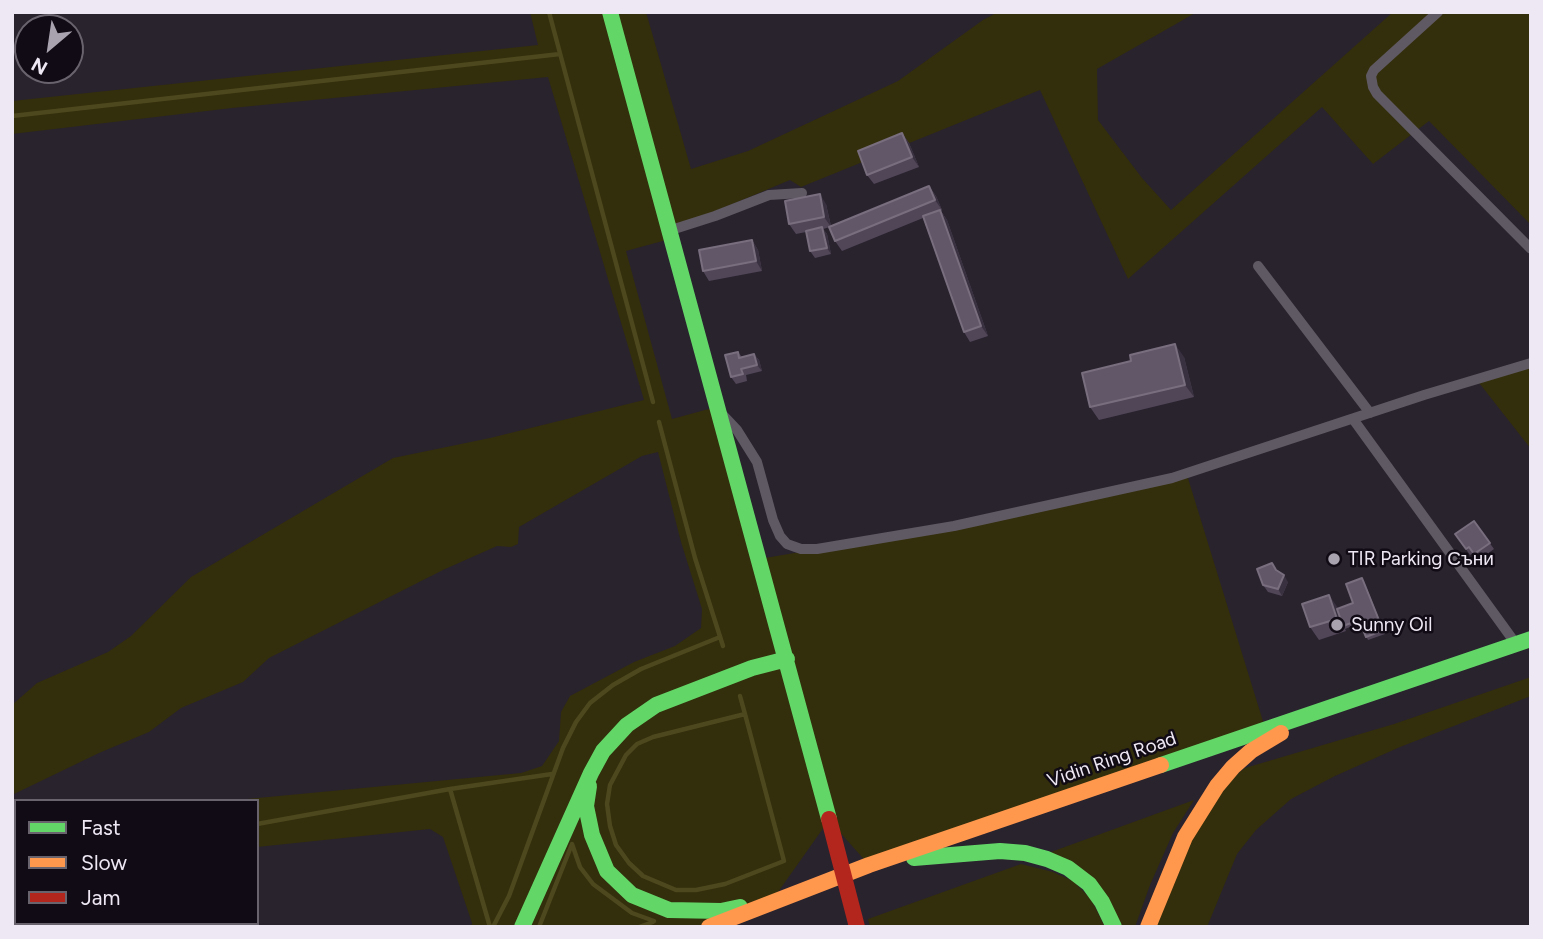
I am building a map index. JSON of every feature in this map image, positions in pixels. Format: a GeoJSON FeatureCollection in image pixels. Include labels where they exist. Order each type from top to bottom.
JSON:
{"type":"FeatureCollection","features":[{"type":"Feature","properties":{"kind":"main road"},"geometry":{"type":"LineString","coordinates":[[610,12],[857,927]]}},
{"type":"Feature","properties":{"kind":"main road","name":"Vidin Ring Road"},"geometry":{"type":"LineString","coordinates":[[709,927],[869,865],[1524,642]]}},
{"type":"Feature","properties":{"kind":"main road"},"geometry":{"type":"LineString","coordinates":[[522,927],[591,772],[603,751],[627,724],[656,705],[752,667],[786,659]]}},
{"type":"Feature","properties":{"kind":"main road"},"geometry":{"type":"LineString","coordinates":[[1148,927],[1185,837],[1217,786],[1251,751],[1312,715]]}},
{"type":"Feature","properties":{"kind":"main road"},"geometry":{"type":"LineString","coordinates":[[591,772],[586,806],[592,835],[607,871],[632,895],[669,910],[721,911],[771,902]]}},
{"type":"Feature","properties":{"kind":"main road"},"geometry":{"type":"LineString","coordinates":[[869,865],[975,852],[1025,853],[1068,868],[1089,884],[1102,902],[1114,927]]}},
{"type":"Feature","properties":{"kind":"street"},"geometry":{"type":"LineString","coordinates":[[1438,12],[1374,70],[1371,76],[1373,87],[1384,102],[1531,249]]}},
{"type":"Feature","properties":{"kind":"street"},"geometry":{"type":"LineString","coordinates":[[668,231],[769,195],[802,193]]}},
{"type":"Feature","properties":{"kind":"street"},"geometry":{"type":"LineString","coordinates":[[1258,266],[1370,413]]}},
{"type":"Feature","properties":{"kind":"street"},"geometry":{"type":"LineString","coordinates":[[716,407],[751,448],[780,536],[788,544],[800,549],[817,549],[954,526],[1172,478],[1531,363]]}},
{"type":"Feature","properties":{"kind":"street"},"geometry":{"type":"LineString","coordinates":[[1353,419],[1524,642]]}},
{"type":"Feature","properties":{"kind":"shaded area"},"geometry":{"type":"Polygon","coordinates":[[[530,12],[646,12],[691,169],[748,151],[898,81],[998,12],[1197,12],[1097,69],[1098,120],[1142,178],[1171,210],[1393,12],[1531,12],[1531,225],[1429,121],[1373,164],[1322,107],[1128,279],[1040,90],[801,187],[790,180],[668,231],[670,239],[626,251],[672,419],[716,407],[759,559],[853,543],[1187,475],[1266,731],[869,865],[829,820],[771,902],[709,927],[471,927],[472,923],[443,837],[430,829],[259,847],[259,799],[247,799],[521,773],[542,766],[559,741],[561,712],[570,696],[634,662],[675,646],[701,628],[702,609],[681,542],[658,452],[642,456],[519,527],[518,544],[511,547],[497,546],[443,570],[269,658],[243,682],[181,708],[149,732],[12,795],[12,705],[37,683],[108,652],[131,636],[191,577],[393,458],[490,438],[644,400],[548,77],[232,108],[12,134],[12,101],[538,45],[530,12]]]}},
{"type":"Feature","properties":{"kind":"shaded area"},"geometry":{"type":"Polygon","coordinates":[[[1531,363],[1531,449],[1476,379],[1531,363]]]}},
{"type":"Feature","properties":{"kind":"shaded area"},"geometry":{"type":"Polygon","coordinates":[[[1531,677],[1531,696],[1400,747],[1291,799],[1256,830],[1237,854],[1207,927],[1154,927],[1199,821],[1236,775],[1245,768],[1394,724],[1531,677]]]}},
{"type":"Feature","properties":{"kind":"shaded area"},"geometry":{"type":"Polygon","coordinates":[[[1194,800],[1173,833],[1135,927],[1122,927],[1051,852],[1194,800]]]}},
{"type":"Feature","properties":{"kind":"shaded area"},"geometry":{"type":"Polygon","coordinates":[[[1021,864],[1053,872],[1073,881],[1091,899],[1105,927],[870,927],[868,919],[1021,864]]]}},
{"type":"Feature","properties":{"kind":"building"},"geometry":{"type":"Polygon","coordinates":[[[902,133],[912,157],[867,175],[858,151],[902,133]]]}},
{"type":"Feature","properties":{"kind":"building"},"geometry":{"type":"Polygon","coordinates":[[[929,186],[935,200],[835,241],[829,227],[929,186]]]}},
{"type":"Feature","properties":{"kind":"building"},"geometry":{"type":"Polygon","coordinates":[[[820,194],[824,217],[789,224],[785,201],[820,194]]]}},
{"type":"Feature","properties":{"kind":"building"},"geometry":{"type":"Polygon","coordinates":[[[940,210],[981,326],[964,332],[923,216],[940,210]]]}},
{"type":"Feature","properties":{"kind":"building"},"geometry":{"type":"Polygon","coordinates":[[[822,227],[827,248],[810,251],[806,231],[822,227]]]}},
{"type":"Feature","properties":{"kind":"building"},"geometry":{"type":"Polygon","coordinates":[[[752,240],[756,261],[703,271],[699,250],[752,240]]]}},
{"type":"Feature","properties":{"kind":"building"},"geometry":{"type":"Polygon","coordinates":[[[1175,344],[1185,385],[1090,407],[1082,373],[1131,361],[1130,355],[1175,344]]]}},
{"type":"Feature","properties":{"kind":"building"},"geometry":{"type":"Polygon","coordinates":[[[738,352],[739,358],[754,354],[757,365],[741,369],[743,374],[731,377],[725,355],[738,352]]]}},
{"type":"Feature","properties":{"kind":"building"},"geometry":{"type":"Polygon","coordinates":[[[1474,521],[1490,543],[1474,554],[1469,547],[1466,549],[1455,534],[1474,521]]]}},
{"type":"Feature","properties":{"kind":"building"},"geometry":{"type":"Polygon","coordinates":[[[1272,563],[1276,570],[1284,575],[1278,589],[1263,585],[1257,569],[1272,563]]]}},
{"type":"Feature","properties":{"kind":"building"},"geometry":{"type":"Polygon","coordinates":[[[1362,578],[1383,630],[1366,637],[1359,620],[1343,626],[1337,609],[1353,603],[1346,584],[1362,578]]]}},
{"type":"Feature","properties":{"kind":"building"},"geometry":{"type":"Polygon","coordinates":[[[1329,595],[1337,619],[1310,627],[1302,604],[1329,595]]]}},
{"type":"Feature","properties":{"kind":"waterway"},"geometry":{"type":"LineString","coordinates":[[549,12],[653,402]]}},
{"type":"Feature","properties":{"kind":"waterway"},"geometry":{"type":"LineString","coordinates":[[12,116],[560,54]]}},
{"type":"Feature","properties":{"kind":"waterway"},"geometry":{"type":"LineString","coordinates":[[659,422],[695,558],[723,646]]}},
{"type":"Feature","properties":{"kind":"waterway"},"geometry":{"type":"LineString","coordinates":[[493,927],[509,896],[563,748],[576,722],[590,703],[613,685],[641,669],[720,637]]}},
{"type":"Feature","properties":{"kind":"waterway"},"geometry":{"type":"LineString","coordinates":[[740,696],[745,714],[784,861],[725,884],[696,890],[676,890],[643,876],[616,845],[610,826],[607,804],[610,785],[626,755],[637,744],[653,737],[745,714]]}},
{"type":"Feature","properties":{"kind":"waterway"},"geometry":{"type":"LineString","coordinates":[[259,824],[450,789],[552,774]]}},
{"type":"Feature","properties":{"kind":"waterway"},"geometry":{"type":"LineString","coordinates":[[450,789],[490,927]]}},
{"type":"Feature","properties":{"kind":"waterway"},"geometry":{"type":"LineString","coordinates":[[539,927],[572,844],[580,867],[593,884],[632,913],[654,921]]}},
{"type":"Feature","properties":{"kind":"waterway"},"geometry":{"type":"LineString","coordinates":[[639,927],[653,922]]}},
{"type":"Feature","properties":{"kind":"traffic: fast"},"geometry":{"type":"LineString","coordinates":[[610,12],[829,819]]}},
{"type":"Feature","properties":{"kind":"traffic: fast"},"geometry":{"type":"LineString","coordinates":[[1161,765],[1531,639]]}},
{"type":"Feature","properties":{"kind":"traffic: fast"},"geometry":{"type":"LineString","coordinates":[[522,927],[591,773],[603,751],[627,725],[656,705],[752,668],[787,659]]}},
{"type":"Feature","properties":{"kind":"traffic: fast"},"geometry":{"type":"LineString","coordinates":[[589,786],[586,806],[592,835],[607,871],[632,895],[669,910],[721,911],[740,907]]}},
{"type":"Feature","properties":{"kind":"traffic: fast"},"geometry":{"type":"LineString","coordinates":[[914,858],[1000,851],[1025,853],[1047,859],[1068,868],[1089,884],[1102,902],[1114,927]]}},
{"type":"Feature","properties":{"kind":"traffic: slow"},"geometry":{"type":"LineString","coordinates":[[1148,927],[1185,837],[1217,786],[1251,751],[1281,733]]}},
{"type":"Feature","properties":{"kind":"traffic: slow"},"geometry":{"type":"LineString","coordinates":[[709,927],[869,865],[1161,765]]}},
{"type":"Feature","properties":{"kind":"traffic: jam"},"geometry":{"type":"LineString","coordinates":[[829,819],[857,927]]}},
{"type":"Feature","properties":{"kind":"place","name":"TIR Parking Съни"},"geometry":{"type":"Point","coordinates":[1334,559]}},
{"type":"Feature","properties":{"kind":"place","name":"Sunny Oil"},"geometry":{"type":"Point","coordinates":[1337,625]}}]}
